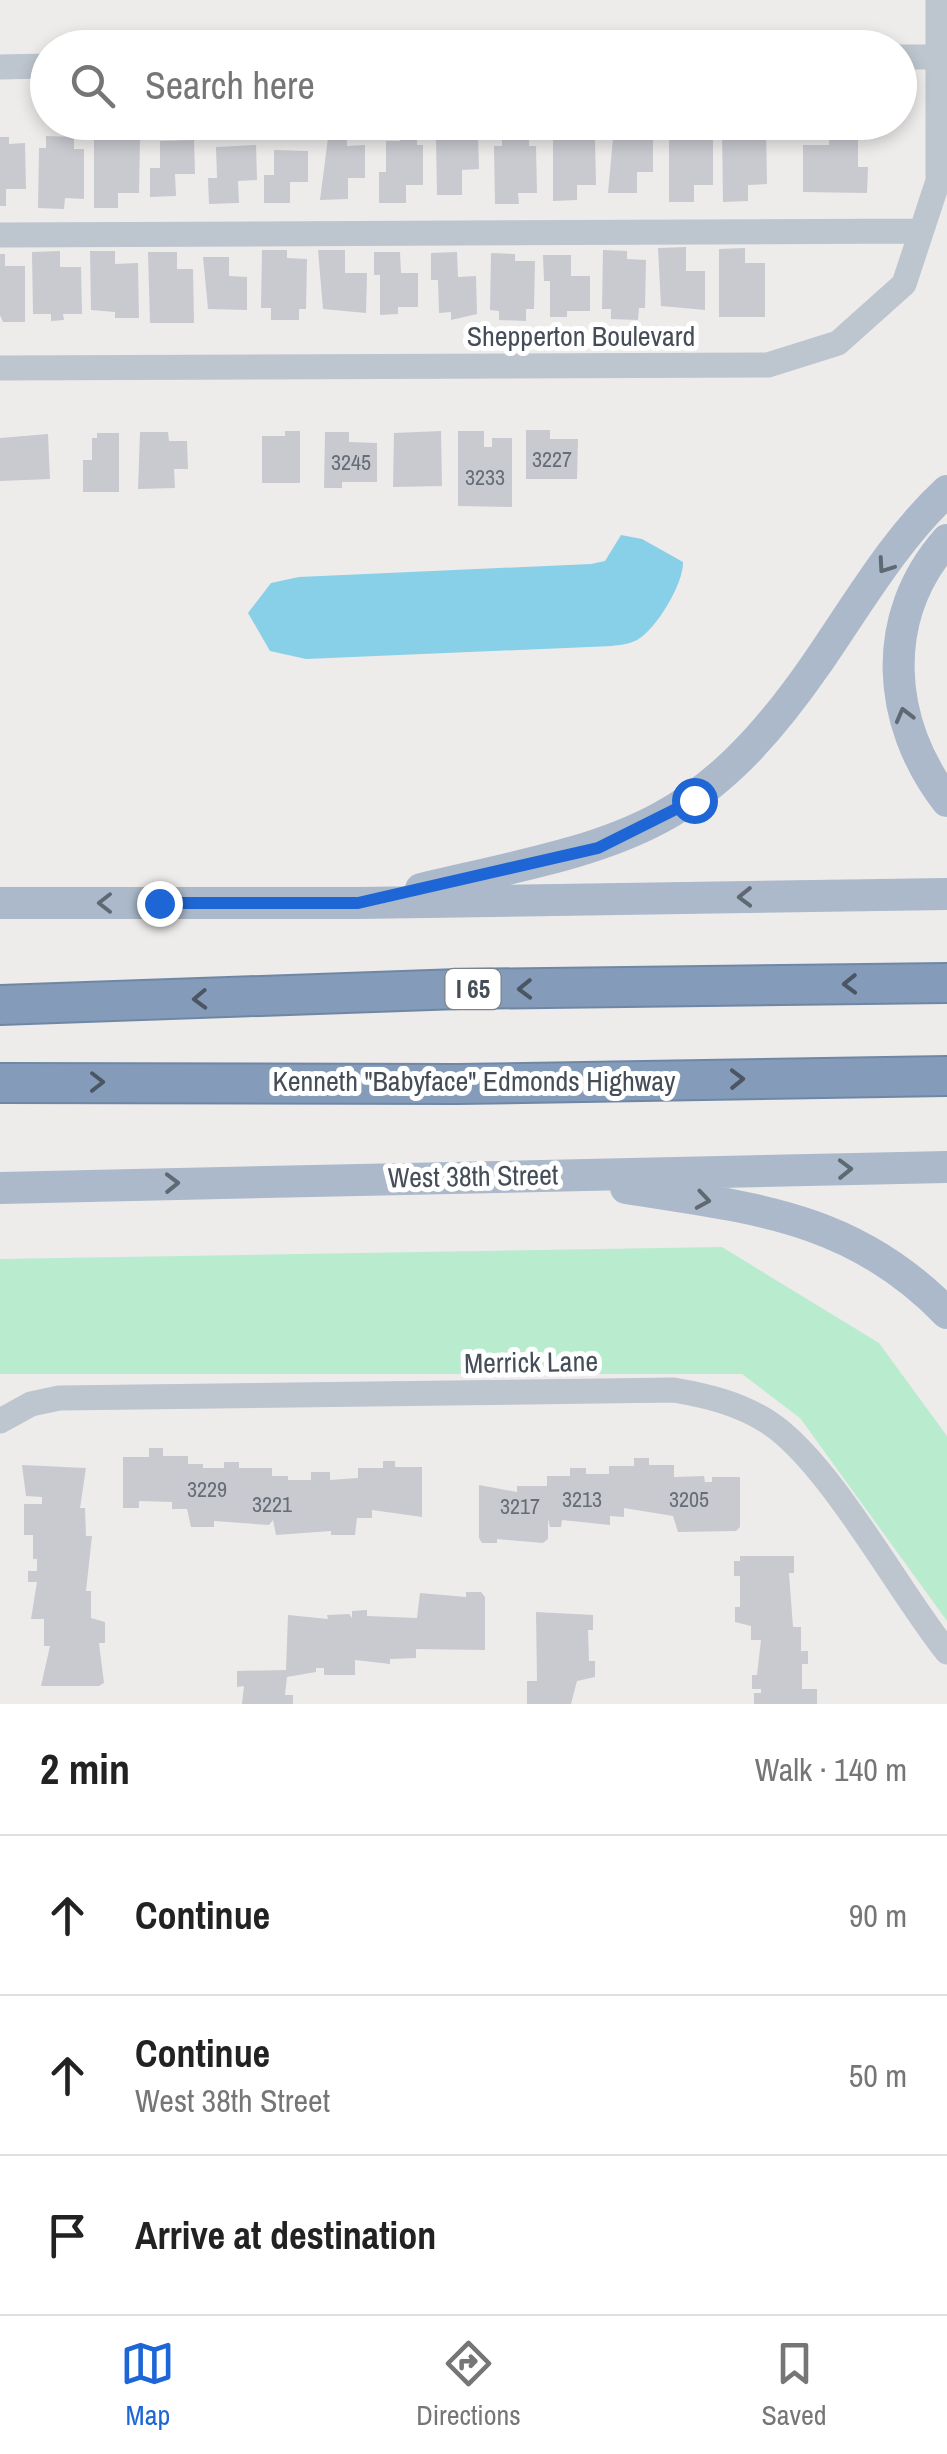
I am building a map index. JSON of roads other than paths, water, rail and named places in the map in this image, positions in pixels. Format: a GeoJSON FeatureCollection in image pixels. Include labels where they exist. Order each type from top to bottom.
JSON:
{"type":"FeatureCollection","features":[{"type":"Feature","properties":{"kind":"highway","name":"I 65"},"geometry":{"type":"LineString","coordinates":[[0,1006],[460,990],[947,983]]}},
{"type":"Feature","properties":{"kind":"highway","name":"Kenneth \"Babyface\" Edmonds Highway"},"geometry":{"type":"LineString","coordinates":[[0,1083],[457,1084],[947,1076]]}},
{"type":"Feature","properties":{"kind":"main road"},"geometry":{"type":"LineString","coordinates":[[358,903],[598,848],[694,800],[756,745],[910,530],[947,491]]}},
{"type":"Feature","properties":{"kind":"main road"},"geometry":{"type":"LineString","coordinates":[[947,540],[923,570],[910,598],[900,638],[898,683],[912,745],[947,801]]}},
{"type":"Feature","properties":{"kind":"main road"},"geometry":{"type":"LineString","coordinates":[[0,903],[358,903],[947,894]]}},
{"type":"Feature","properties":{"kind":"main road","name":"West 38th Street"},"geometry":{"type":"LineString","coordinates":[[0,1188],[947,1168]]}},
{"type":"Feature","properties":{"kind":"main road"},"geometry":{"type":"LineString","coordinates":[[538,1174],[760,1208],[811,1222],[886,1260],[947,1314]]}},
{"type":"Feature","properties":{"kind":"street","name":"Shepperton Boulevard"},"geometry":{"type":"LineString","coordinates":[[0,368],[768,365],[838,343],[904,284],[938,181],[943,57],[938,0]]}},
{"type":"Feature","properties":{"kind":"street"},"geometry":{"type":"LineString","coordinates":[[917,57],[943,57]]}},
{"type":"Feature","properties":{"kind":"street"},"geometry":{"type":"LineString","coordinates":[[0,66],[30,66]]}},
{"type":"Feature","properties":{"kind":"street"},"geometry":{"type":"LineString","coordinates":[[0,236],[921,231]]}},
{"type":"Feature","properties":{"kind":"street","name":"Merrick Lane"},"geometry":{"type":"LineString","coordinates":[[0,1421],[31,1404],[59,1398],[674,1390],[712,1396],[769,1422],[806,1456],[947,1652]]}},
{"type":"Feature","properties":{"kind":"water"},"geometry":{"type":"Polygon","coordinates":[[[621,535],[642,539],[683,562],[679,582],[660,616],[644,635],[624,644],[306,659],[270,651],[248,613],[271,583],[299,577],[591,564],[605,561],[621,535]]]}}]}
